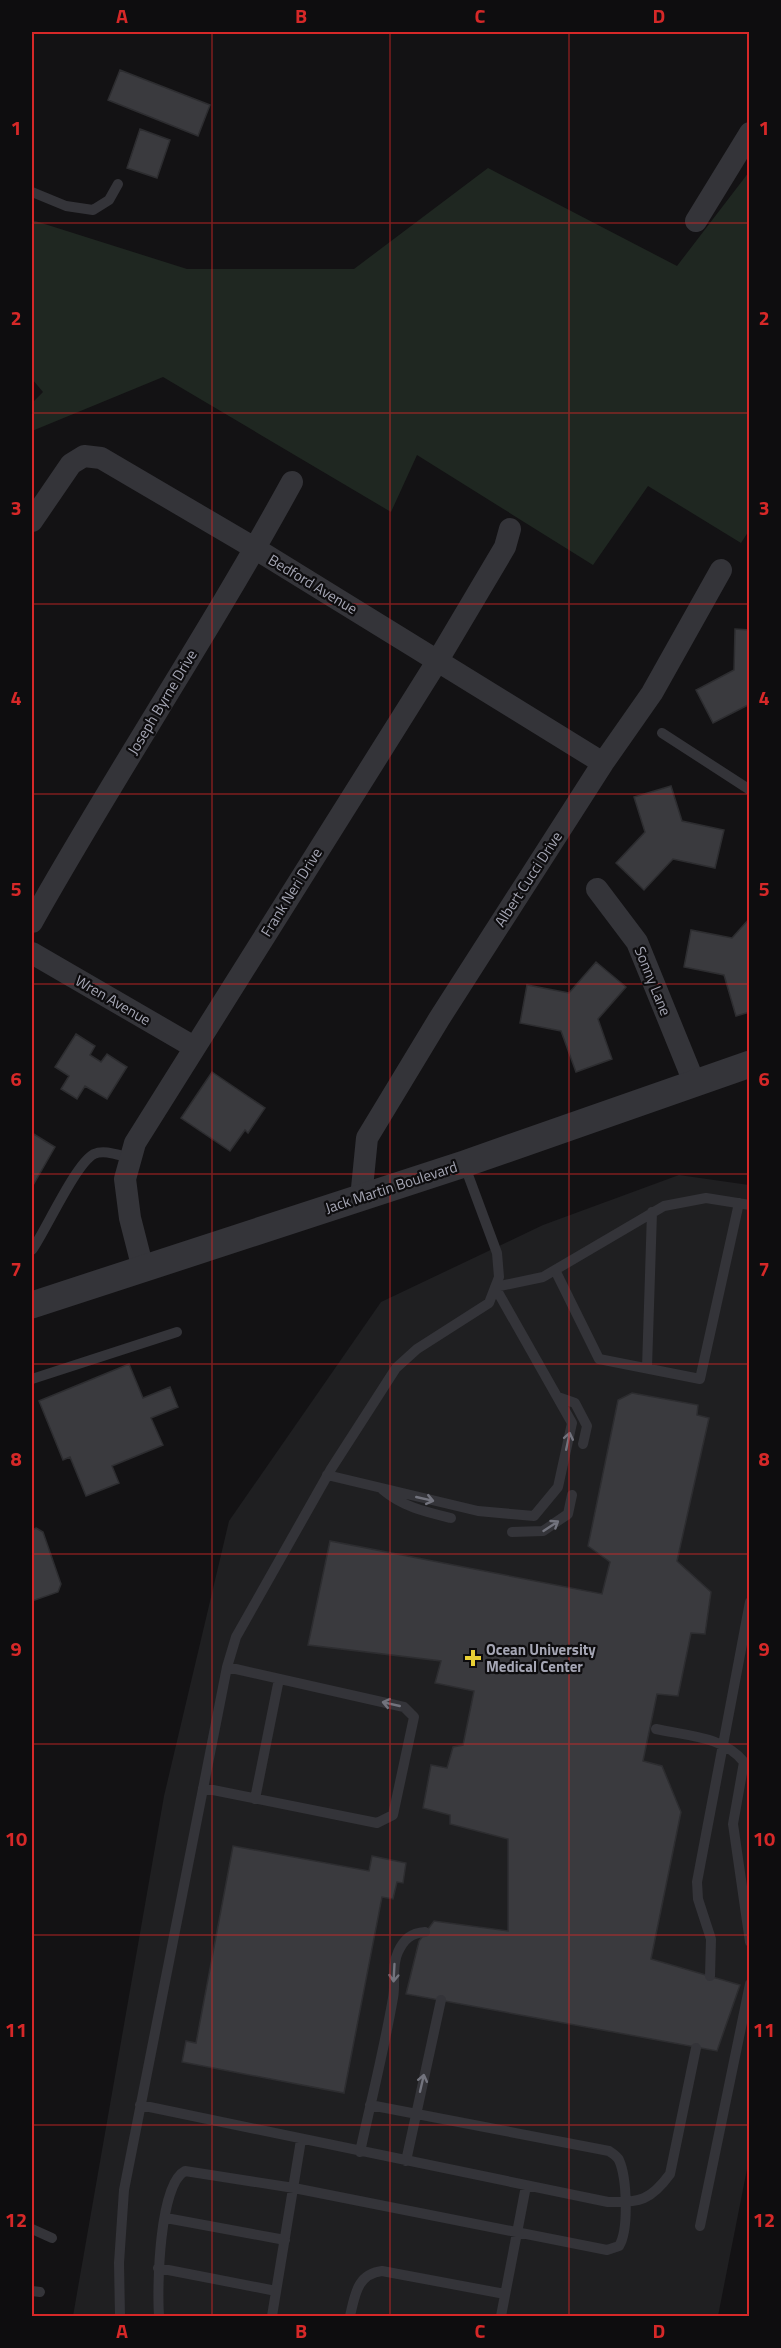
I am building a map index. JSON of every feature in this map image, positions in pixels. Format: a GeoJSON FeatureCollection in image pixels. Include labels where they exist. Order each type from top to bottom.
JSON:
{"type":"FeatureCollection","features":[{"type":"Feature","properties":{"kind":"street"},"geometry":{"type":"LineString","coordinates":[[696,221],[750,133]]}},
{"type":"Feature","properties":{"kind":"street","name":"Bedford Avenue"},"geometry":{"type":"LineString","coordinates":[[33,518],[71,464],[84,456],[100,458],[256,549],[603,763]]}},
{"type":"Feature","properties":{"kind":"street","name":"Joseph Byrne Drive"},"geometry":{"type":"LineString","coordinates":[[32,922],[84,829],[256,549],[292,482]]}},
{"type":"Feature","properties":{"kind":"street","name":"Frank Neri Drive"},"geometry":{"type":"LineString","coordinates":[[143,1269],[130,1218],[125,1179],[135,1143],[438,660],[505,547],[510,530]]}},
{"type":"Feature","properties":{"kind":"street","name":"Albert Cucci Drive"},"geometry":{"type":"LineString","coordinates":[[361,1198],[367,1138],[439,1019],[603,763],[652,693],[721,570]]}},
{"type":"Feature","properties":{"kind":"street","name":"Sonny Lane"},"geometry":{"type":"LineString","coordinates":[[597,889],[638,942],[694,1082]]}},
{"type":"Feature","properties":{"kind":"street","name":"Wren Avenue"},"geometry":{"type":"LineString","coordinates":[[32,953],[194,1047]]}},
{"type":"Feature","properties":{"kind":"street","name":"Jack Martin Boulevard"},"geometry":{"type":"LineString","coordinates":[[32,1305],[464,1164],[750,1064]]}},
{"type":"Feature","properties":{"kind":"lane"},"geometry":{"type":"LineString","coordinates":[[32,192],[66,206],[93,210],[109,200],[118,184]]}},
{"type":"Feature","properties":{"kind":"lane"},"geometry":{"type":"LineString","coordinates":[[662,733],[750,790]]}},
{"type":"Feature","properties":{"kind":"lane"},"geometry":{"type":"LineString","coordinates":[[32,1250],[80,1169],[93,1154],[106,1152],[131,1158]]}},
{"type":"Feature","properties":{"kind":"lane"},"geometry":{"type":"LineString","coordinates":[[120,2316],[119,2263],[124,2190],[227,1667],[236,1638],[249,1610],[327,1475],[396,1368],[417,1349],[489,1303],[499,1277],[497,1253],[464,1164]]}},
{"type":"Feature","properties":{"kind":"lane"},"geometry":{"type":"LineString","coordinates":[[495,1287],[543,1277],[664,1206],[706,1198],[745,1204],[700,1379],[599,1359],[555,1270]]}},
{"type":"Feature","properties":{"kind":"lane"},"geometry":{"type":"LineString","coordinates":[[647,1368],[652,1212]]}},
{"type":"Feature","properties":{"kind":"lane"},"geometry":{"type":"LineString","coordinates":[[327,1475],[478,1510],[534,1516],[558,1487],[572,1423],[495,1287]]}},
{"type":"Feature","properties":{"kind":"lane"},"geometry":{"type":"LineString","coordinates":[[32,1379],[177,1332]]}},
{"type":"Feature","properties":{"kind":"lane"},"geometry":{"type":"LineString","coordinates":[[558,1397],[575,1403],[587,1426],[583,1444]]}},
{"type":"Feature","properties":{"kind":"lane"},"geometry":{"type":"LineString","coordinates":[[380,1488],[396,1501],[420,1511],[451,1518]]}},
{"type":"Feature","properties":{"kind":"lane"},"geometry":{"type":"LineString","coordinates":[[513,1532],[543,1531],[568,1514],[572,1495]]}},
{"type":"Feature","properties":{"kind":"lane"},"geometry":{"type":"LineString","coordinates":[[710,1976],[711,1939],[698,1899],[697,1882],[750,1602]]}},
{"type":"Feature","properties":{"kind":"lane"},"geometry":{"type":"LineString","coordinates":[[203,1788],[377,1823],[393,1815],[414,1717],[404,1707],[227,1667]]}},
{"type":"Feature","properties":{"kind":"lane"},"geometry":{"type":"LineString","coordinates":[[255,1799],[279,1679]]}},
{"type":"Feature","properties":{"kind":"lane"},"geometry":{"type":"LineString","coordinates":[[656,1729],[722,1743],[734,1750],[744,1762],[733,1824],[750,1942]]}},
{"type":"Feature","properties":{"kind":"lane"},"geometry":{"type":"LineString","coordinates":[[360,2152],[394,1995],[398,1953],[406,1939],[414,1933],[425,1932]]}},
{"type":"Feature","properties":{"kind":"lane"},"geometry":{"type":"LineString","coordinates":[[700,2226],[750,1984]]}},
{"type":"Feature","properties":{"kind":"lane"},"geometry":{"type":"LineString","coordinates":[[406,2161],[441,2000]]}},
{"type":"Feature","properties":{"kind":"lane"},"geometry":{"type":"LineString","coordinates":[[140,2105],[608,2202],[638,2202],[660,2188],[670,2174],[696,2048]]}},
{"type":"Feature","properties":{"kind":"lane"},"geometry":{"type":"LineString","coordinates":[[159,2316],[158,2268],[166,2218],[173,2181],[185,2171],[294,2188],[607,2250],[619,2246],[625,2236],[623,2173],[618,2157],[609,2151],[370,2104]]}},
{"type":"Feature","properties":{"kind":"lane"},"geometry":{"type":"LineString","coordinates":[[272,2316],[301,2140]]}},
{"type":"Feature","properties":{"kind":"lane"},"geometry":{"type":"LineString","coordinates":[[501,2316],[526,2186]]}},
{"type":"Feature","properties":{"kind":"lane"},"geometry":{"type":"LineString","coordinates":[[166,2218],[285,2240]]}},
{"type":"Feature","properties":{"kind":"lane"},"geometry":{"type":"LineString","coordinates":[[32,2229],[52,2238]]}},
{"type":"Feature","properties":{"kind":"lane"},"geometry":{"type":"LineString","coordinates":[[158,2268],[276,2291]]}},
{"type":"Feature","properties":{"kind":"lane"},"geometry":{"type":"LineString","coordinates":[[350,2316],[356,2288],[372,2272],[382,2271],[505,2294]]}},
{"type":"Feature","properties":{"kind":"shaded area"},"geometry":{"type":"Polygon","coordinates":[[[488,168],[677,266],[749,172],[750,529],[741,543],[648,486],[593,565],[417,455],[391,512],[163,377],[32,431],[32,403],[43,392],[32,379],[32,220],[187,269],[354,269],[488,168]]]}},
{"type":"Feature","properties":{"kind":"shaded area","name":"Ocean University Medical Center"},"geometry":{"type":"Polygon","coordinates":[[[679,1175],[749,1185],[750,2154],[718,2316],[73,2316],[164,1796],[229,1521],[381,1302],[543,1225],[679,1175]]]}},
{"type":"Feature","properties":{"kind":"building"},"geometry":{"type":"Polygon","coordinates":[[[120,70],[210,105],[198,136],[108,100],[120,70]]]}},
{"type":"Feature","properties":{"kind":"building"},"geometry":{"type":"Polygon","coordinates":[[[140,129],[170,140],[157,178],[127,168],[140,129]]]}},
{"type":"Feature","properties":{"kind":"building"},"geometry":{"type":"Polygon","coordinates":[[[735,629],[750,630],[750,704],[713,723],[696,690],[734,670],[735,629]]]}},
{"type":"Feature","properties":{"kind":"building"},"geometry":{"type":"Polygon","coordinates":[[[671,786],[682,821],[724,830],[715,868],[673,859],[644,890],[616,863],[645,832],[634,797],[671,786]]]}},
{"type":"Feature","properties":{"kind":"building"},"geometry":{"type":"Polygon","coordinates":[[[750,918],[750,1012],[736,1016],[724,975],[684,967],[691,930],[732,938],[750,918]]]}},
{"type":"Feature","properties":{"kind":"building"},"geometry":{"type":"Polygon","coordinates":[[[596,962],[626,987],[598,1019],[612,1059],[576,1072],[561,1031],[520,1023],[527,985],[569,993],[596,962]]]}},
{"type":"Feature","properties":{"kind":"building"},"geometry":{"type":"Polygon","coordinates":[[[76,1034],[95,1046],[90,1055],[101,1062],[107,1054],[127,1067],[107,1099],[85,1086],[77,1099],[61,1089],[69,1076],[55,1067],[76,1034]]]}},
{"type":"Feature","properties":{"kind":"building"},"geometry":{"type":"Polygon","coordinates":[[[212,1072],[265,1108],[248,1133],[245,1130],[230,1151],[181,1118],[212,1072]]]}},
{"type":"Feature","properties":{"kind":"building"},"geometry":{"type":"Polygon","coordinates":[[[32,1133],[55,1147],[32,1187],[32,1133]]]}},
{"type":"Feature","properties":{"kind":"building"},"geometry":{"type":"Polygon","coordinates":[[[129,1364],[143,1398],[170,1387],[178,1407],[151,1418],[163,1445],[112,1466],[119,1483],[86,1496],[70,1457],[63,1460],[39,1401],[129,1364]]]}},
{"type":"Feature","properties":{"kind":"building","name":"Ocean University Medical Center"},"geometry":{"type":"Polygon","coordinates":[[[632,1393],[698,1405],[697,1415],[709,1418],[677,1561],[711,1592],[705,1634],[691,1633],[678,1696],[657,1694],[643,1761],[662,1766],[681,1812],[651,1959],[740,1985],[717,2051],[406,1994],[419,1941],[434,1921],[508,1931],[508,1839],[450,1824],[450,1815],[423,1808],[431,1765],[447,1768],[453,1747],[463,1745],[474,1691],[435,1683],[441,1661],[308,1645],[330,1541],[602,1594],[610,1562],[588,1546],[618,1400],[632,1393]]]}},
{"type":"Feature","properties":{"kind":"building"},"geometry":{"type":"Polygon","coordinates":[[[36,1528],[43,1532],[61,1584],[58,1592],[32,1601],[32,1530],[36,1528]]]}},
{"type":"Feature","properties":{"kind":"building"},"geometry":{"type":"Polygon","coordinates":[[[233,1846],[369,1871],[372,1856],[406,1863],[403,1883],[397,1882],[393,1899],[382,1897],[344,2093],[182,2062],[186,2041],[196,2043],[233,1846]]]}},
{"type":"Feature","properties":{"kind":"place","name":"Ocean University Medical Center"},"geometry":{"type":"Point","coordinates":[473,1658]}}]}
